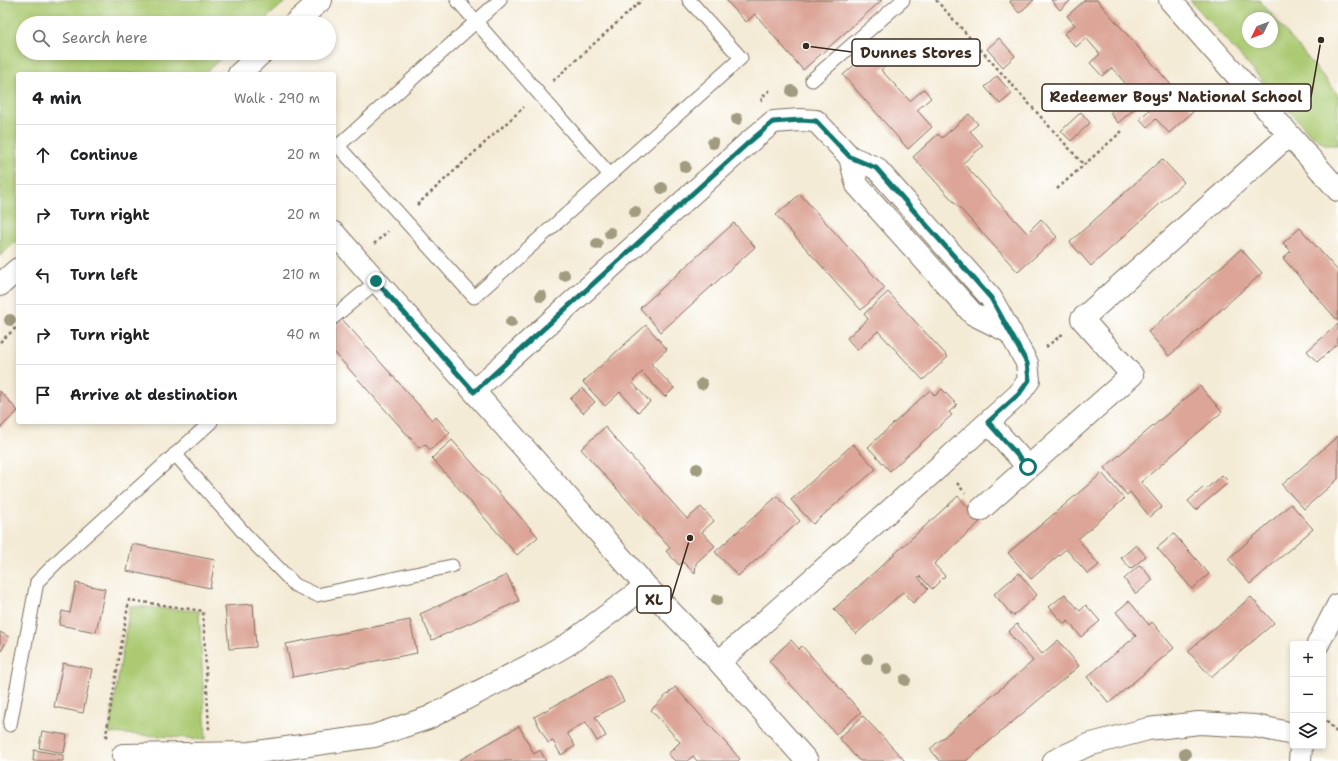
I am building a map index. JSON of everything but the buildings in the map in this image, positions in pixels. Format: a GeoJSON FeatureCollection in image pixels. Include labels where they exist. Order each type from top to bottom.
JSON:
{"type":"FeatureCollection","features":[{"type":"Feature","properties":{"kind":"street"},"geometry":{"type":"LineString","coordinates":[[303,16],[321,0]]}},
{"type":"Feature","properties":{"kind":"street"},"geometry":{"type":"LineString","coordinates":[[1170,0],[1338,190]]}},
{"type":"Feature","properties":{"kind":"street"},"geometry":{"type":"LineString","coordinates":[[241,72],[254,60]]}},
{"type":"Feature","properties":{"kind":"street"},"geometry":{"type":"LineString","coordinates":[[474,392],[773,122],[800,120],[816,121],[850,157],[857,185],[973,314],[1011,333],[1027,363],[1029,380],[1019,394],[719,662]]}},
{"type":"Feature","properties":{"kind":"street"},"geometry":{"type":"LineString","coordinates":[[980,510],[1132,375],[1082,319],[1289,135]]}},
{"type":"Feature","properties":{"kind":"street"},"geometry":{"type":"LineString","coordinates":[[336,235],[646,586],[719,662],[807,761]]}},
{"type":"Feature","properties":{"kind":"street"},"geometry":{"type":"LineString","coordinates":[[0,285],[16,272]]}},
{"type":"Feature","properties":{"kind":"street"},"geometry":{"type":"LineString","coordinates":[[988,422],[1028,467]]}},
{"type":"Feature","properties":{"kind":"street"},"geometry":{"type":"LineString","coordinates":[[123,755],[250,753],[374,736],[428,718],[546,657],[570,643],[646,586]]}},
{"type":"Feature","properties":{"kind":"street"},"geometry":{"type":"LineString","coordinates":[[1320,641],[1338,605]]}},
{"type":"Feature","properties":{"kind":"street"},"geometry":{"type":"LineString","coordinates":[[1054,761],[1088,745],[1148,729],[1192,724],[1256,726],[1290,733]]}},
{"type":"Feature","properties":{"kind":"street"},"geometry":{"type":"LineString","coordinates":[[1300,761],[1301,749]]}},
{"type":"Feature","properties":{"kind":"lane"},"geometry":{"type":"LineString","coordinates":[[457,0],[610,175]]}},
{"type":"Feature","properties":{"kind":"lane"},"geometry":{"type":"LineString","coordinates":[[500,0],[338,146],[474,297],[741,58],[689,0]]}},
{"type":"Feature","properties":{"kind":"lane"},"geometry":{"type":"LineString","coordinates":[[812,80],[903,0]]}},
{"type":"Feature","properties":{"kind":"lane"},"geometry":{"type":"LineString","coordinates":[[336,315],[376,281]]}},
{"type":"Feature","properties":{"kind":"lane"},"geometry":{"type":"LineString","coordinates":[[10,725],[37,582],[63,556],[208,424]]}},
{"type":"Feature","properties":{"kind":"lane"},"geometry":{"type":"LineString","coordinates":[[175,454],[245,534],[295,585],[317,595],[452,566]]}},
{"type":"Feature","properties":{"kind":"path"},"geometry":{"type":"LineString","coordinates":[[357,259],[642,0]]}},
{"type":"Feature","properties":{"kind":"path"},"geometry":{"type":"LineString","coordinates":[[936,0],[1084,165]]}},
{"type":"Feature","properties":{"kind":"path"},"geometry":{"type":"LineString","coordinates":[[1057,189],[1122,131]]}},
{"type":"Feature","properties":{"kind":"path"},"geometry":{"type":"LineString","coordinates":[[1027,363],[1082,319]]}},
{"type":"Feature","properties":{"kind":"path"},"geometry":{"type":"LineString","coordinates":[[0,342],[16,328]]}},
{"type":"Feature","properties":{"kind":"path"},"geometry":{"type":"LineString","coordinates":[[941,465],[980,510]]}},
{"type":"Feature","properties":{"kind":"path"},"geometry":{"type":"LineString","coordinates":[[123,755],[106,735],[129,600],[203,611],[211,754]]}},
{"type":"Feature","properties":{"kind":"path"},"geometry":{"type":"LineString","coordinates":[[1326,720],[1338,734]]}},
{"type":"Feature","properties":{"kind":"green space"},"geometry":{"type":"Polygon","coordinates":[[[0,0],[287,0],[269,16],[16,16],[16,60],[219,60],[206,72],[16,72],[16,242],[0,256],[0,0]]]}},
{"type":"Feature","properties":{"kind":"green space"},"geometry":{"type":"Polygon","coordinates":[[[1190,0],[1259,0],[1269,12],[1242,12],[1242,48],[1278,48],[1278,23],[1338,94],[1338,145],[1326,145],[1310,134],[1190,0]]]}},
{"type":"Feature","properties":{"kind":"green space"},"geometry":{"type":"Polygon","coordinates":[[[130,606],[199,611],[206,739],[109,733],[130,606]]]}},
{"type":"Feature","properties":{"kind":"place","name":"Redeemer Boys' National School"},"geometry":{"type":"Point","coordinates":[1321,40]}},
{"type":"Feature","properties":{"kind":"place","name":"Dunnes Stores"},"geometry":{"type":"Point","coordinates":[806,46]}},
{"type":"Feature","properties":{"kind":"place","name":"XL"},"geometry":{"type":"Point","coordinates":[690,538]}},
{"type":"Feature","properties":{"kind":"route"},"geometry":{"type":"LineString","coordinates":[[376,281],[474,392],[773,122],[800,120],[816,121],[850,157],[876,168],[991,298],[1027,363],[1029,380],[1019,394],[988,422],[1028,467]]}}]}
